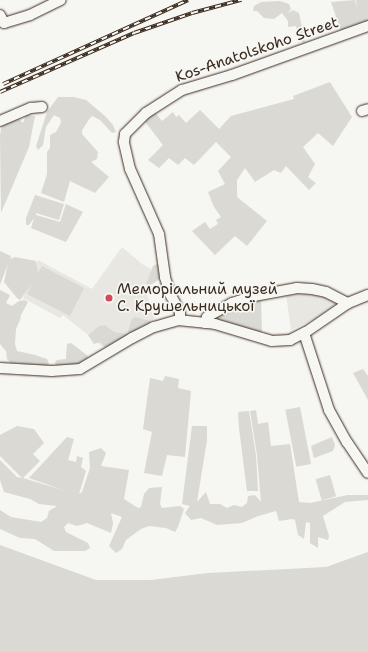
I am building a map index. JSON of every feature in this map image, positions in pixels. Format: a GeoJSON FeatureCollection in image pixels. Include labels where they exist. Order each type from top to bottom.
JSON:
{"type":"FeatureCollection","features":[{"type":"Feature","properties":{"kind":"street"},"geometry":{"type":"LineString","coordinates":[[1,22],[30,15],[61,0]]}},
{"type":"Feature","properties":{"kind":"street","name":"Kos-Anatolskoho Street"},"geometry":{"type":"LineString","coordinates":[[180,320],[180,312],[171,296],[165,277],[159,234],[130,169],[124,142],[125,134],[146,113],[182,90],[232,75],[368,26]]}},
{"type":"Feature","properties":{"kind":"street"},"geometry":{"type":"LineString","coordinates":[[0,121],[31,108],[42,107]]}},
{"type":"Feature","properties":{"kind":"street"},"geometry":{"type":"LineString","coordinates":[[205,323],[208,317],[232,303],[254,296],[297,288],[326,292],[348,303]]}},
{"type":"Feature","properties":{"kind":"street"},"geometry":{"type":"LineString","coordinates":[[0,368],[52,371],[80,369],[132,338],[169,322],[180,320],[226,327],[252,336],[272,340],[290,340],[332,315],[348,303],[368,295]]}},
{"type":"Feature","properties":{"kind":"street"},"geometry":{"type":"LineString","coordinates":[[304,332],[329,410],[347,442],[368,473]]}},
{"type":"Feature","properties":{"kind":"shaded area"},"geometry":{"type":"Polygon","coordinates":[[[355,0],[357,8],[356,0],[368,0],[368,23],[341,31],[331,2],[355,0]]]}},
{"type":"Feature","properties":{"kind":"shaded area"},"geometry":{"type":"Polygon","coordinates":[[[280,1],[289,4],[291,9],[288,13],[293,10],[299,13],[305,43],[300,41],[296,26],[288,27],[288,21],[282,13],[274,19],[264,18],[257,11],[253,11],[254,6],[261,2],[280,1]]]}},
{"type":"Feature","properties":{"kind":"shaded area"},"geometry":{"type":"Polygon","coordinates":[[[330,82],[352,117],[333,146],[318,133],[303,147],[315,164],[308,177],[316,183],[309,190],[286,166],[281,173],[274,170],[255,182],[245,168],[237,180],[237,197],[267,221],[247,246],[235,236],[215,255],[192,231],[205,222],[210,229],[218,224],[216,220],[221,217],[214,207],[208,192],[225,184],[218,171],[231,157],[216,142],[194,165],[185,158],[178,165],[169,158],[159,168],[148,160],[163,145],[143,119],[154,111],[162,121],[173,112],[176,117],[179,115],[186,123],[200,110],[219,129],[231,116],[294,99],[293,96],[330,82]]]}},
{"type":"Feature","properties":{"kind":"shaded area"},"geometry":{"type":"Polygon","coordinates":[[[58,97],[74,97],[86,100],[105,116],[113,125],[116,132],[112,133],[100,120],[92,116],[90,118],[82,130],[82,134],[98,152],[97,159],[91,162],[109,177],[95,193],[70,181],[64,202],[41,193],[47,174],[47,152],[50,148],[50,135],[56,132],[61,123],[60,118],[54,115],[46,127],[43,145],[38,150],[36,146],[47,112],[58,97]]]}},
{"type":"Feature","properties":{"kind":"shaded area"},"geometry":{"type":"Polygon","coordinates":[[[26,115],[35,116],[29,147],[1,213],[0,135],[2,125],[19,119],[23,123],[26,115]]]}},
{"type":"Feature","properties":{"kind":"shaded area"},"geometry":{"type":"Polygon","coordinates":[[[35,195],[64,204],[59,220],[36,213],[36,215],[60,222],[66,204],[83,212],[66,242],[31,228],[34,218],[29,225],[26,225],[26,218],[35,195]]]}},
{"type":"Feature","properties":{"kind":"shaded area"},"geometry":{"type":"Polygon","coordinates":[[[122,247],[142,264],[151,269],[153,274],[146,289],[150,307],[155,318],[106,349],[63,315],[60,318],[23,298],[38,260],[92,289],[122,247]]]}},
{"type":"Feature","properties":{"kind":"shaded area"},"geometry":{"type":"Polygon","coordinates":[[[0,251],[11,256],[10,259],[15,257],[36,261],[38,273],[42,266],[84,288],[70,316],[27,294],[33,282],[20,300],[17,298],[4,282],[8,264],[0,285],[0,251]]]}},
{"type":"Feature","properties":{"kind":"shaded area"},"geometry":{"type":"Polygon","coordinates":[[[157,264],[162,266],[161,278],[151,285],[146,284],[153,266],[157,264]]]}},
{"type":"Feature","properties":{"kind":"shaded area"},"geometry":{"type":"Polygon","coordinates":[[[0,290],[10,295],[6,303],[12,306],[19,301],[25,300],[28,302],[16,329],[15,344],[17,351],[47,359],[49,364],[46,369],[33,365],[11,363],[7,359],[6,351],[0,344],[0,290]]]}},
{"type":"Feature","properties":{"kind":"shaded area"},"geometry":{"type":"Polygon","coordinates":[[[300,291],[329,295],[336,302],[332,307],[313,320],[291,330],[286,294],[300,291]]]}},
{"type":"Feature","properties":{"kind":"shaded area"},"geometry":{"type":"Polygon","coordinates":[[[261,297],[262,334],[217,320],[216,315],[218,312],[261,297]]]}},
{"type":"Feature","properties":{"kind":"shaded area"},"geometry":{"type":"Polygon","coordinates":[[[135,317],[150,321],[151,324],[130,334],[128,331],[132,319],[135,317]]]}},
{"type":"Feature","properties":{"kind":"shaded area"},"geometry":{"type":"Polygon","coordinates":[[[105,325],[114,332],[126,334],[127,336],[109,346],[104,346],[100,342],[94,344],[88,335],[99,326],[105,325]]]}},
{"type":"Feature","properties":{"kind":"shaded area"},"geometry":{"type":"Polygon","coordinates":[[[71,343],[88,356],[87,360],[81,366],[68,367],[56,365],[55,362],[57,360],[66,359],[67,344],[71,343]]]}},
{"type":"Feature","properties":{"kind":"shaded area"},"geometry":{"type":"Polygon","coordinates":[[[363,369],[368,376],[368,400],[353,373],[363,369]]]}},
{"type":"Feature","properties":{"kind":"shaded area"},"geometry":{"type":"Polygon","coordinates":[[[165,376],[179,379],[178,388],[191,391],[185,457],[167,455],[162,476],[144,473],[152,432],[143,429],[150,378],[163,381],[165,376]]]}},
{"type":"Feature","properties":{"kind":"shaded area"},"geometry":{"type":"Polygon","coordinates":[[[300,407],[311,464],[296,467],[285,410],[300,407]]]}},
{"type":"Feature","properties":{"kind":"shaded area"},"geometry":{"type":"Polygon","coordinates":[[[256,410],[258,424],[268,422],[271,446],[290,444],[299,502],[310,503],[348,495],[368,495],[368,500],[345,502],[323,516],[329,536],[328,540],[318,537],[318,548],[310,543],[310,523],[306,522],[304,539],[298,535],[295,520],[279,521],[276,511],[258,516],[242,523],[217,525],[201,518],[191,520],[185,513],[190,506],[182,504],[192,426],[207,426],[207,440],[197,502],[206,492],[210,504],[220,504],[227,508],[234,505],[242,507],[247,503],[248,496],[255,495],[261,502],[257,455],[250,411],[256,410]]]}},
{"type":"Feature","properties":{"kind":"shaded area"},"geometry":{"type":"Polygon","coordinates":[[[249,411],[256,455],[258,491],[247,491],[239,428],[238,412],[249,411]]]}},
{"type":"Feature","properties":{"kind":"shaded area"},"geometry":{"type":"Polygon","coordinates":[[[17,426],[34,429],[44,443],[33,454],[40,461],[23,478],[66,491],[29,478],[67,437],[74,439],[68,460],[76,462],[77,456],[83,458],[81,467],[86,471],[79,494],[82,492],[90,468],[89,452],[101,448],[106,453],[101,466],[129,470],[124,499],[138,508],[141,507],[144,494],[149,488],[162,487],[160,504],[162,508],[180,506],[184,509],[175,532],[166,528],[149,526],[141,529],[126,540],[122,549],[116,553],[109,546],[122,517],[111,513],[113,523],[111,533],[87,523],[77,526],[68,523],[64,527],[66,532],[88,543],[90,548],[85,551],[54,551],[35,539],[20,538],[0,529],[0,510],[11,517],[41,522],[47,518],[49,511],[57,506],[39,504],[30,499],[4,492],[0,480],[0,460],[17,477],[22,478],[0,456],[0,435],[17,426]]]}},
{"type":"Feature","properties":{"kind":"shaded area"},"geometry":{"type":"Polygon","coordinates":[[[332,437],[335,445],[333,451],[314,458],[311,446],[332,437]]]}},
{"type":"Feature","properties":{"kind":"shaded area"},"geometry":{"type":"Polygon","coordinates":[[[330,475],[336,496],[322,500],[316,479],[330,475]]]}},
{"type":"Feature","properties":{"kind":"shaded area"},"geometry":{"type":"Polygon","coordinates":[[[0,545],[96,580],[151,580],[208,573],[326,567],[368,552],[368,652],[0,652],[0,545]]]}},
{"type":"Feature","properties":{"kind":"railway"},"geometry":{"type":"LineString","coordinates":[[3,84],[188,0]]}},
{"type":"Feature","properties":{"kind":"railway"},"geometry":{"type":"LineString","coordinates":[[0,92],[134,33],[192,13],[241,0]]}},
{"type":"Feature","properties":{"kind":"place","name":"Меморіальний музей С. Крушельницької"},"geometry":{"type":"Point","coordinates":[109,298]}}]}
